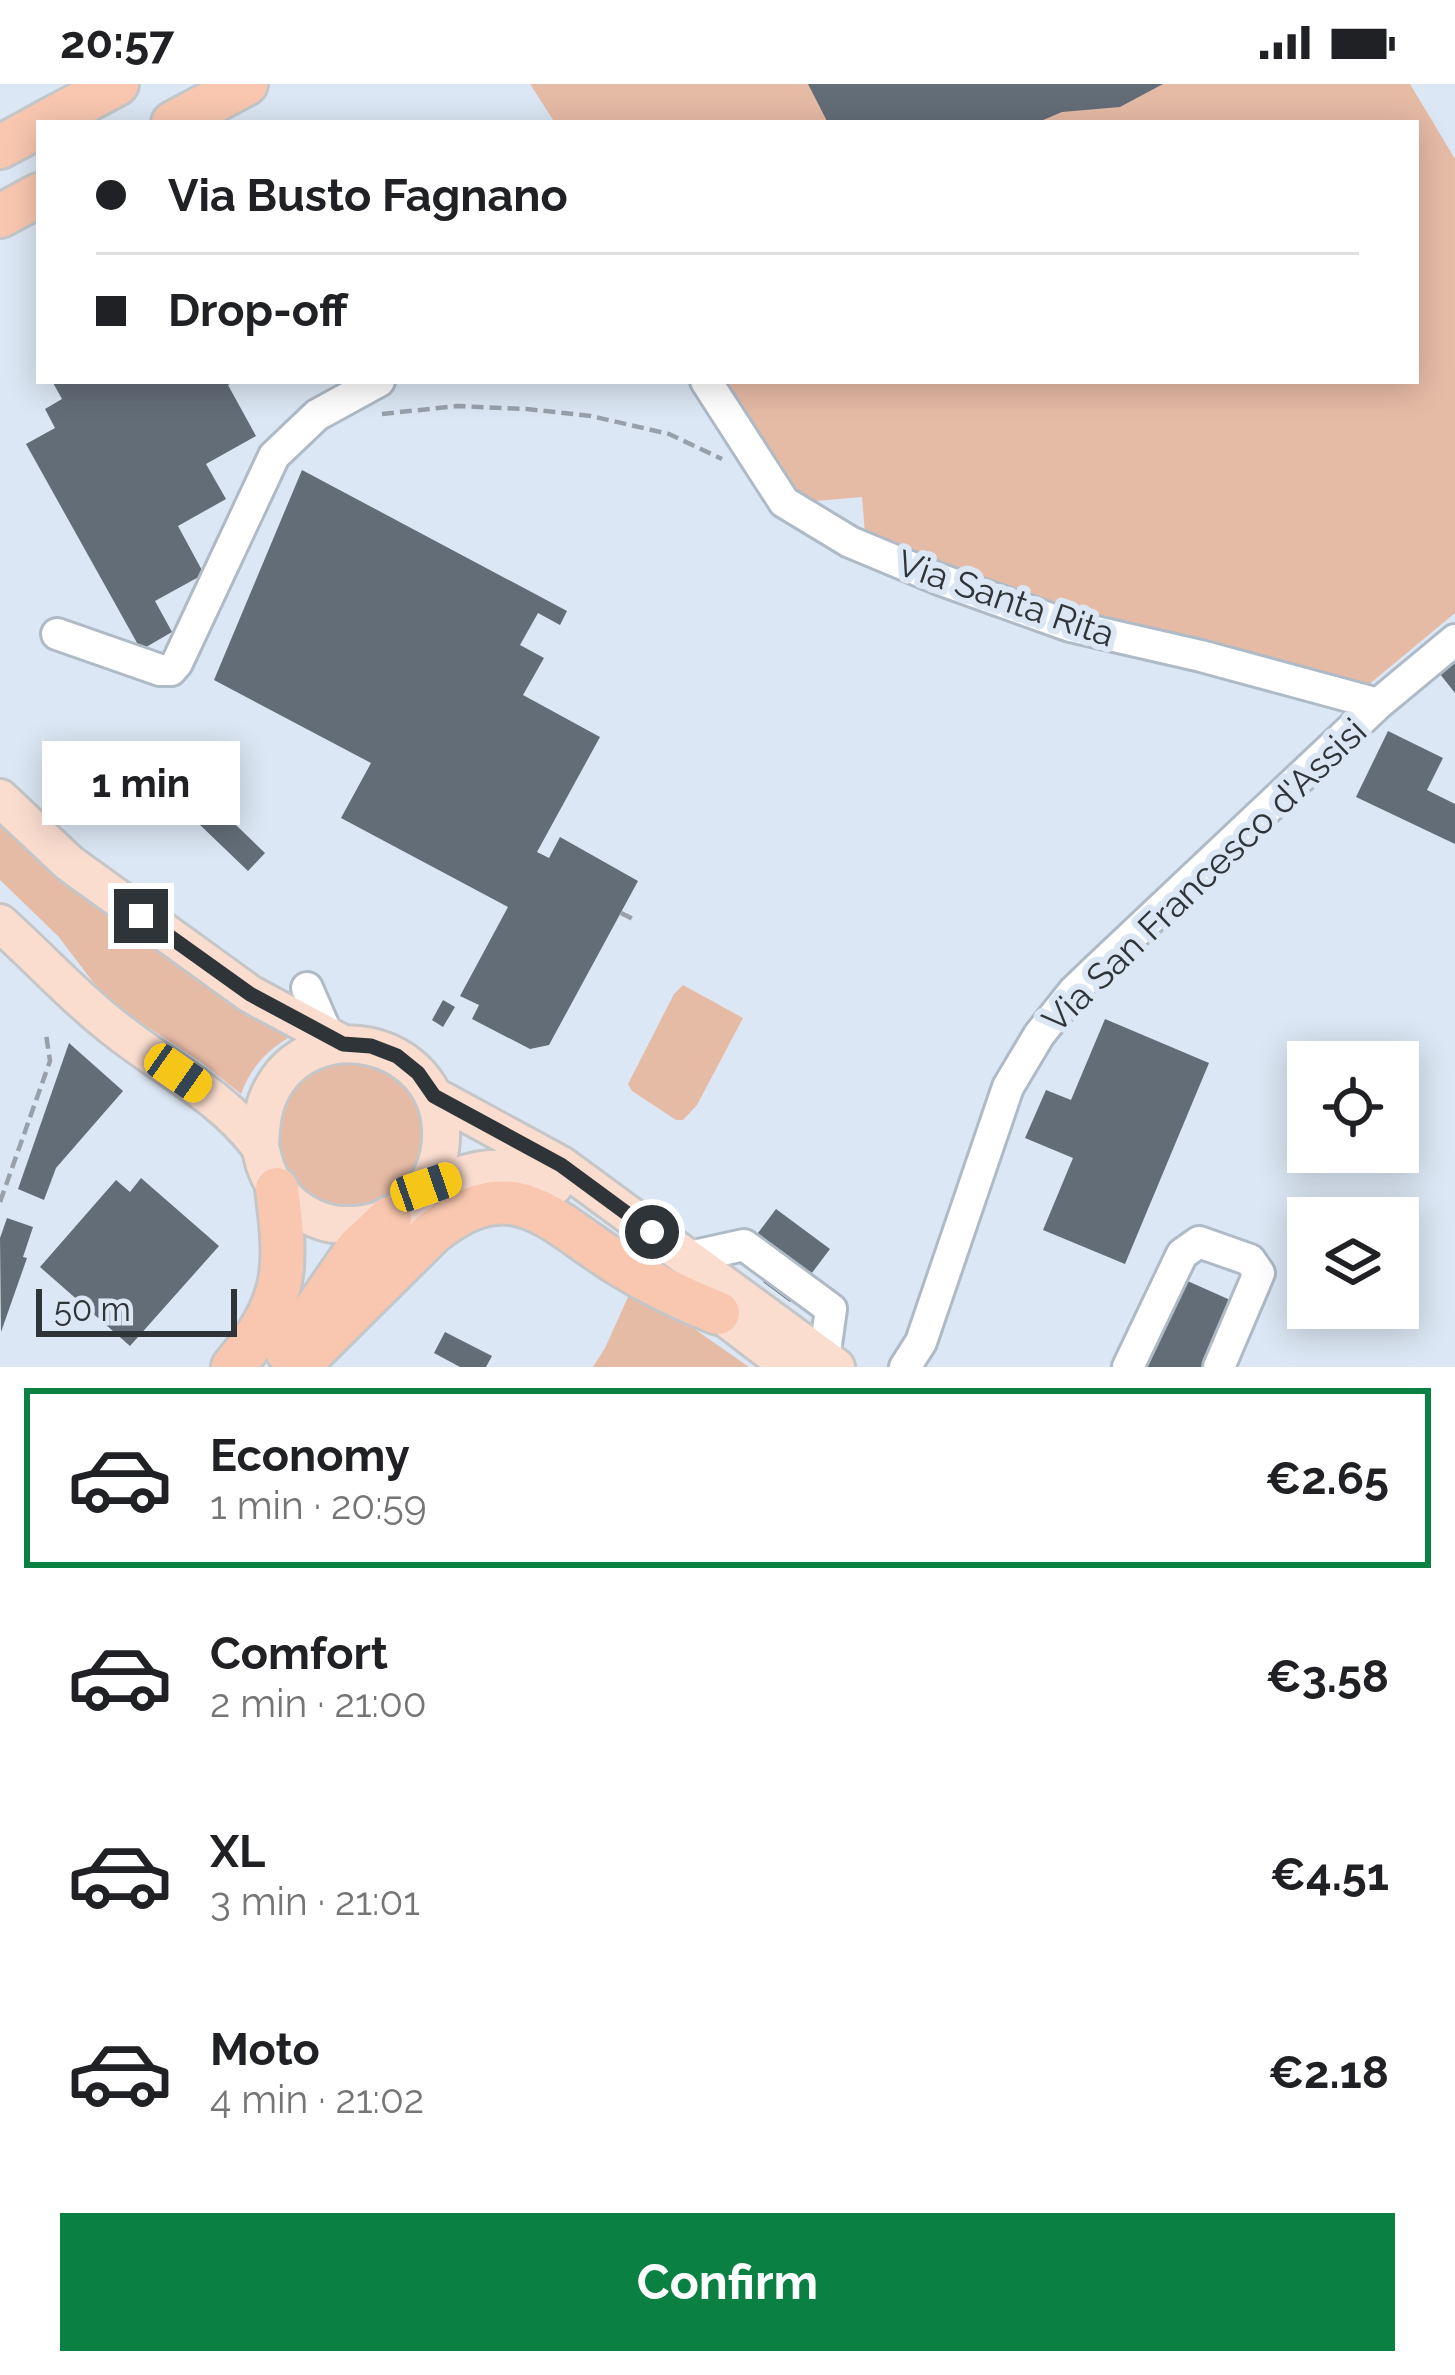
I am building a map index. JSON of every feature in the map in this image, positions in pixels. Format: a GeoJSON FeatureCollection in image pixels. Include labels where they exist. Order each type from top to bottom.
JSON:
{"type":"FeatureCollection","features":[{"type":"Feature","properties":{"kind":"highway"},"geometry":{"type":"LineString","coordinates":[[50,120],[117,84]]}},
{"type":"Feature","properties":{"kind":"highway"},"geometry":{"type":"LineString","coordinates":[[179,120],[246,84]]}},
{"type":"Feature","properties":{"kind":"highway"},"geometry":{"type":"LineString","coordinates":[[0,147],[36,127]]}},
{"type":"Feature","properties":{"kind":"highway"},"geometry":{"type":"LineString","coordinates":[[0,216],[36,197]]}},
{"type":"Feature","properties":{"kind":"highway"},"geometry":{"type":"LineString","coordinates":[[233,1367],[267,1322],[277,1299],[284,1270],[278,1190]]}},
{"type":"Feature","properties":{"kind":"highway"},"geometry":{"type":"LineString","coordinates":[[297,1367],[433,1232],[477,1204],[500,1201],[541,1212],[672,1294],[718,1313]]}},
{"type":"Feature","properties":{"kind":"highway"},"geometry":{"type":"LineString","coordinates":[[276,1367],[358,1248],[390,1217]]}},
{"type":"Feature","properties":{"kind":"main road"},"geometry":{"type":"LineString","coordinates":[[0,798],[69,863],[250,994],[335,1039],[397,1056],[418,1073],[434,1096],[441,1119],[436,1166],[426,1187],[410,1204],[390,1217],[360,1226],[328,1223],[300,1211],[278,1190],[260,1146],[261,1117],[272,1089],[290,1066],[335,1039]]}},
{"type":"Feature","properties":{"kind":"main road"},"geometry":{"type":"LineString","coordinates":[[0,922],[119,1032],[207,1094],[260,1146]]}},
{"type":"Feature","properties":{"kind":"main road"},"geometry":{"type":"LineString","coordinates":[[434,1096],[561,1165],[817,1364]]}},
{"type":"Feature","properties":{"kind":"main road"},"geometry":{"type":"LineString","coordinates":[[426,1187],[494,1168],[513,1168],[550,1183],[718,1313],[817,1364]]}},
{"type":"Feature","properties":{"kind":"street"},"geometry":{"type":"LineString","coordinates":[[57,634],[170,670],[274,456],[317,415],[374,384]]}},
{"type":"Feature","properties":{"kind":"street","name":"Via Santa Rita"},"geometry":{"type":"LineString","coordinates":[[708,384],[784,502],[850,542],[1070,626],[1378,704]]}},
{"type":"Feature","properties":{"kind":"street","name":"Via San Francesco d'Assisi"},"geometry":{"type":"LineString","coordinates":[[917,1359],[1003,1100],[1039,1035],[1085,980],[1378,704],[1455,640]]}},
{"type":"Feature","properties":{"kind":"street"},"geometry":{"type":"LineString","coordinates":[[307,988],[335,1039]]}},
{"type":"Feature","properties":{"kind":"street"},"geometry":{"type":"LineString","coordinates":[[1128,1367],[1183,1254],[1199,1242],[1250,1260],[1259,1274],[1219,1367]]}},
{"type":"Feature","properties":{"kind":"path"},"geometry":{"type":"LineString","coordinates":[[375,414],[457,406],[590,416],[669,434],[731,463]]}},
{"type":"Feature","properties":{"kind":"path"},"geometry":{"type":"LineString","coordinates":[[621,913],[635,920]]}},
{"type":"Feature","properties":{"kind":"path"},"geometry":{"type":"LineString","coordinates":[[0,1202],[50,1061],[46,1034]]}},
{"type":"Feature","properties":{"kind":"shaded area"},"geometry":{"type":"Polygon","coordinates":[[[530,84],[1410,84],[1455,159],[1455,613],[1367,686],[1361,686],[1010,592],[865,533],[862,497],[804,502],[727,384],[1419,384],[1419,120],[553,120],[530,84]]]}},
{"type":"Feature","properties":{"kind":"shaded area"},"geometry":{"type":"Polygon","coordinates":[[[0,823],[103,910],[288,1038],[259,1062],[241,1094],[120,1009],[58,936],[0,880],[0,823]]]}},
{"type":"Feature","properties":{"kind":"shaded area"},"geometry":{"type":"Polygon","coordinates":[[[683,985],[743,1018],[697,1105],[683,1120],[676,1120],[628,1084],[683,985]]]}},
{"type":"Feature","properties":{"kind":"shaded area"},"geometry":{"type":"Polygon","coordinates":[[[351,1062],[378,1068],[402,1083],[417,1107],[423,1134],[417,1161],[402,1185],[378,1200],[351,1206],[324,1200],[300,1185],[285,1161],[279,1134],[285,1107],[300,1083],[324,1068],[351,1062]]]}},
{"type":"Feature","properties":{"kind":"shaded area"},"geometry":{"type":"Polygon","coordinates":[[[633,1286],[749,1367],[593,1367],[633,1286]]]}},
{"type":"Feature","properties":{"kind":"building"},"geometry":{"type":"Polygon","coordinates":[[[808,84],[1163,84],[1120,107],[1062,112],[1043,120],[826,120],[808,84]]]}},
{"type":"Feature","properties":{"kind":"building"},"geometry":{"type":"Polygon","coordinates":[[[54,384],[230,384],[256,436],[206,464],[226,499],[178,526],[204,574],[155,601],[172,632],[141,650],[26,444],[55,428],[45,409],[62,399],[54,384]]]}},
{"type":"Feature","properties":{"kind":"building"},"geometry":{"type":"Polygon","coordinates":[[[302,470],[567,611],[560,625],[538,613],[520,645],[544,658],[523,695],[600,737],[537,852],[549,858],[560,837],[638,881],[549,1045],[530,1049],[472,1019],[479,1005],[460,996],[508,907],[341,818],[371,763],[214,680],[302,470]]]}},
{"type":"Feature","properties":{"kind":"building"},"geometry":{"type":"Polygon","coordinates":[[[1455,662],[1455,693],[1440,674],[1455,662]]]}},
{"type":"Feature","properties":{"kind":"building"},"geometry":{"type":"Polygon","coordinates":[[[1388,731],[1443,758],[1427,790],[1455,804],[1455,844],[1356,797],[1388,731]]]}},
{"type":"Feature","properties":{"kind":"building"},"geometry":{"type":"Polygon","coordinates":[[[215,805],[265,853],[248,871],[198,823],[215,805]]]}},
{"type":"Feature","properties":{"kind":"building"},"geometry":{"type":"Polygon","coordinates":[[[443,1000],[455,1007],[443,1027],[432,1020],[443,1000]]]}},
{"type":"Feature","properties":{"kind":"building"},"geometry":{"type":"Polygon","coordinates":[[[1105,1019],[1209,1063],[1125,1264],[1043,1230],[1073,1158],[1025,1138],[1046,1090],[1071,1100],[1105,1019]]]}},
{"type":"Feature","properties":{"kind":"building"},"geometry":{"type":"Polygon","coordinates":[[[69,1043],[123,1091],[56,1168],[44,1200],[18,1189],[69,1043]]]}},
{"type":"Feature","properties":{"kind":"building"},"geometry":{"type":"Polygon","coordinates":[[[141,1178],[219,1246],[130,1346],[40,1267],[116,1180],[130,1192],[141,1178]]]}},
{"type":"Feature","properties":{"kind":"building"},"geometry":{"type":"Polygon","coordinates":[[[776,1209],[830,1249],[790,1302],[763,1282],[782,1256],[755,1237],[776,1209]]]}},
{"type":"Feature","properties":{"kind":"building"},"geometry":{"type":"Polygon","coordinates":[[[7,1218],[33,1227],[1,1332],[0,1238],[7,1218]]]}},
{"type":"Feature","properties":{"kind":"building"},"geometry":{"type":"Polygon","coordinates":[[[1183,1279],[1237,1303],[1208,1367],[1143,1367],[1183,1279]]]}},
{"type":"Feature","properties":{"kind":"building"},"geometry":{"type":"Polygon","coordinates":[[[445,1332],[492,1356],[486,1367],[460,1367],[434,1353],[445,1332]]]}},
{"type":"Feature","properties":{"kind":"route"},"geometry":{"type":"LineString","coordinates":[[141,916],[250,994],[343,1044],[371,1046],[397,1056],[418,1073],[434,1096],[561,1165],[652,1232]]}}]}
